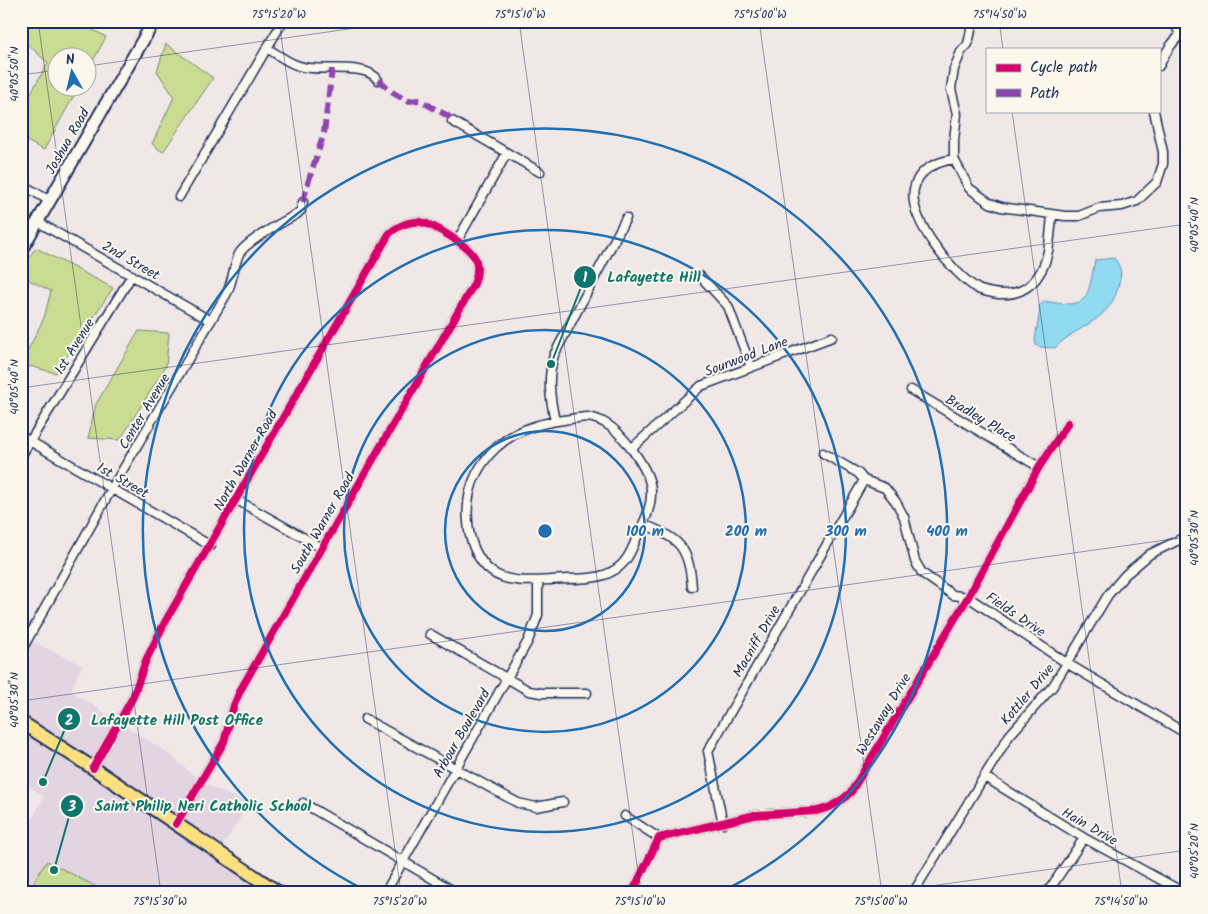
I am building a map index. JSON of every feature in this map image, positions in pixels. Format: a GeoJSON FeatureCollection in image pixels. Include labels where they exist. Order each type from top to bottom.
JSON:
{"type":"FeatureCollection","features":[{"type":"Feature","properties":{"kind":"main road","name":"Joshua Road"},"geometry":{"type":"LineString","coordinates":[[21,250],[154,21]]}},
{"type":"Feature","properties":{"kind":"main road"},"geometry":{"type":"LineString","coordinates":[[21,722],[279,893]]}},
{"type":"Feature","properties":{"kind":"street"},"geometry":{"type":"LineString","coordinates":[[179,197],[283,21]]}},
{"type":"Feature","properties":{"kind":"street"},"geometry":{"type":"LineString","coordinates":[[973,21],[968,44],[961,52],[954,69],[951,89],[957,114],[954,159],[969,188],[990,203],[1001,207],[1052,216],[1079,216],[1100,208],[1122,206],[1136,201],[1157,182],[1163,164],[1163,152],[1154,112]]}},
{"type":"Feature","properties":{"kind":"street"},"geometry":{"type":"LineString","coordinates":[[1160,64],[1168,48],[1183,32],[1174,21]]}},
{"type":"Feature","properties":{"kind":"street"},"geometry":{"type":"LineString","coordinates":[[268,49],[302,67],[359,70],[372,74],[378,80]]}},
{"type":"Feature","properties":{"kind":"street"},"geometry":{"type":"LineString","coordinates":[[452,121],[540,172]]}},
{"type":"Feature","properties":{"kind":"street"},"geometry":{"type":"LineString","coordinates":[[458,241],[507,153]]}},
{"type":"Feature","properties":{"kind":"street"},"geometry":{"type":"LineString","coordinates":[[954,159],[942,161],[928,168],[920,177],[914,188],[916,212],[927,233],[944,258],[964,279],[980,290],[1002,295],[1020,292],[1032,284],[1047,256],[1052,216]]}},
{"type":"Feature","properties":{"kind":"street"},"geometry":{"type":"LineString","coordinates":[[21,184],[50,201]]}},
{"type":"Feature","properties":{"kind":"street","name":"Center Avenue"},"geometry":{"type":"LineString","coordinates":[[21,651],[112,488],[230,289],[240,254],[249,243],[297,214],[301,210],[303,202]]}},
{"type":"Feature","properties":{"kind":"street"},"geometry":{"type":"LineString","coordinates":[[554,421],[549,388],[550,367],[554,355],[626,218]]}},
{"type":"Feature","properties":{"kind":"street","name":"2nd Street"},"geometry":{"type":"LineString","coordinates":[[38,222],[212,321]]}},
{"type":"Feature","properties":{"kind":"street","name":"North Warner Road"},"geometry":{"type":"LineString","coordinates":[[93,768],[132,697],[146,660],[165,622],[211,546],[390,234],[402,225],[422,222],[458,241]]}},
{"type":"Feature","properties":{"kind":"street","name":"South Warner Road"},"geometry":{"type":"LineString","coordinates":[[176,824],[224,742],[234,705],[241,689],[474,284],[477,272],[476,260],[458,241]]}},
{"type":"Feature","properties":{"kind":"street","name":"1st Avenue"},"geometry":{"type":"LineString","coordinates":[[21,456],[132,275]]}},
{"type":"Feature","properties":{"kind":"street"},"geometry":{"type":"LineString","coordinates":[[700,276],[728,306],[751,367]]}},
{"type":"Feature","properties":{"kind":"street","name":"Sourwood Lane"},"geometry":{"type":"LineString","coordinates":[[630,449],[696,389],[708,382],[832,337]]}},
{"type":"Feature","properties":{"kind":"street","name":"Bradley Place"},"geometry":{"type":"LineString","coordinates":[[911,390],[1039,467]]}},
{"type":"Feature","properties":{"kind":"street"},"geometry":{"type":"LineString","coordinates":[[588,417],[596,419],[614,429],[630,449],[642,464],[650,481],[650,499],[643,524],[628,557],[616,569],[610,573],[593,578],[538,580],[498,576],[485,565],[475,550],[468,529],[467,503],[474,478],[485,458],[493,449],[510,436],[533,426],[554,421],[588,417]]}},
{"type":"Feature","properties":{"kind":"street","name":"Westaway Drive"},"geometry":{"type":"LineString","coordinates":[[660,838],[755,816],[817,811],[843,800],[851,792],[968,597],[1039,467],[1068,423]]}},
{"type":"Feature","properties":{"kind":"street","name":"1st Street"},"geometry":{"type":"LineString","coordinates":[[21,436],[211,546]]}},
{"type":"Feature","properties":{"kind":"street","name":"Fields Drive"},"geometry":{"type":"LineString","coordinates":[[822,453],[858,473],[864,480],[885,488],[896,502],[904,517],[916,561],[922,573],[953,595],[968,597],[1068,664],[1184,732]]}},
{"type":"Feature","properties":{"kind":"street","name":"Macniff Drive"},"geometry":{"type":"LineString","coordinates":[[723,824],[708,751],[864,480]]}},
{"type":"Feature","properties":{"kind":"street"},"geometry":{"type":"LineString","coordinates":[[237,500],[322,548]]}},
{"type":"Feature","properties":{"kind":"street"},"geometry":{"type":"LineString","coordinates":[[643,524],[669,536],[678,543],[690,564],[692,587]]}},
{"type":"Feature","properties":{"kind":"street","name":"Kottler Drive"},"geometry":{"type":"LineString","coordinates":[[913,893],[1009,736],[1053,686],[1108,595],[1125,575],[1150,554],[1187,536]]}},
{"type":"Feature","properties":{"kind":"street","name":"Arbour Boulevard"},"geometry":{"type":"LineString","coordinates":[[385,893],[508,680],[535,626],[539,606],[538,580]]}},
{"type":"Feature","properties":{"kind":"street"},"geometry":{"type":"LineString","coordinates":[[430,634],[520,687],[536,693],[588,692]]}},
{"type":"Feature","properties":{"kind":"street"},"geometry":{"type":"LineString","coordinates":[[365,719],[456,768],[512,801],[524,806],[542,807],[564,802]]}},
{"type":"Feature","properties":{"kind":"street"},"geometry":{"type":"LineString","coordinates":[[1184,732],[1187,722]]}},
{"type":"Feature","properties":{"kind":"street","name":"Hain Drive"},"geometry":{"type":"LineString","coordinates":[[985,776],[1084,838],[1180,891]]}},
{"type":"Feature","properties":{"kind":"street"},"geometry":{"type":"LineString","coordinates":[[303,803],[457,893]]}},
{"type":"Feature","properties":{"kind":"street"},"geometry":{"type":"LineString","coordinates":[[625,816],[660,838],[632,893]]}},
{"type":"Feature","properties":{"kind":"street"},"geometry":{"type":"LineString","coordinates":[[1047,893],[1084,838]]}},
{"type":"Feature","properties":{"kind":"shaded area"},"geometry":{"type":"Polygon","coordinates":[[[21,636],[82,665],[71,691],[169,754],[201,782],[248,804],[219,853],[279,893],[21,893],[21,842],[44,796],[21,781],[21,636]]]}},
{"type":"Feature","properties":{"kind":"green space"},"geometry":{"type":"Polygon","coordinates":[[[21,21],[77,21],[106,37],[98,52],[98,48],[48,48],[48,63],[21,38],[21,21]]]}},
{"type":"Feature","properties":{"kind":"green space"},"geometry":{"type":"Polygon","coordinates":[[[166,44],[213,78],[163,152],[152,144],[174,97],[157,71],[166,44]]]}},
{"type":"Feature","properties":{"kind":"green space"},"geometry":{"type":"Polygon","coordinates":[[[48,63],[48,98],[73,98],[44,150],[21,138],[21,93],[29,96],[48,63]]]}},
{"type":"Feature","properties":{"kind":"green space"},"geometry":{"type":"Polygon","coordinates":[[[36,248],[113,288],[56,373],[21,364],[44,318],[51,291],[21,276],[21,267],[36,248]]]}},
{"type":"Feature","properties":{"kind":"green space"},"geometry":{"type":"Polygon","coordinates":[[[139,331],[169,333],[166,366],[120,440],[88,438],[96,404],[139,331]]]}},
{"type":"Feature","properties":{"kind":"green space"},"geometry":{"type":"Polygon","coordinates":[[[47,861],[108,893],[31,893],[35,879],[47,861]]]}},
{"type":"Feature","properties":{"kind":"water"},"geometry":{"type":"Polygon","coordinates":[[[1114,258],[1120,270],[1119,283],[1115,296],[1102,315],[1055,348],[1036,345],[1039,306],[1045,301],[1071,304],[1078,302],[1088,292],[1095,260],[1114,258]]]}},
{"type":"Feature","properties":{"kind":"marked path"},"geometry":{"type":"LineString","coordinates":[[303,202],[324,133],[332,69]]}},
{"type":"Feature","properties":{"kind":"marked path"},"geometry":{"type":"LineString","coordinates":[[378,80],[395,94],[408,101],[419,100],[448,116],[452,121]]}},
{"type":"Feature","properties":{"kind":"cycle path"},"geometry":{"type":"LineString","coordinates":[[93,768],[133,697],[146,660],[165,622],[389,234],[404,225],[412,222],[421,222],[451,237],[466,248],[475,258],[477,271],[474,284],[241,689],[234,705],[224,742],[176,824]]}},
{"type":"Feature","properties":{"kind":"cycle path"},"geometry":{"type":"LineString","coordinates":[[632,893],[659,838],[755,815],[817,811],[830,807],[851,792],[968,597],[1039,467],[1068,423]]}},
{"type":"Feature","properties":{"kind":"place","name":"Lafayette Hill"},"geometry":{"type":"Point","coordinates":[551,364]}},
{"type":"Feature","properties":{"kind":"place","name":"Lafayette Hill Post Office"},"geometry":{"type":"Point","coordinates":[43,782]}},
{"type":"Feature","properties":{"kind":"place","name":"Saint Philip Neri Catholic School"},"geometry":{"type":"Point","coordinates":[54,870]}}]}
